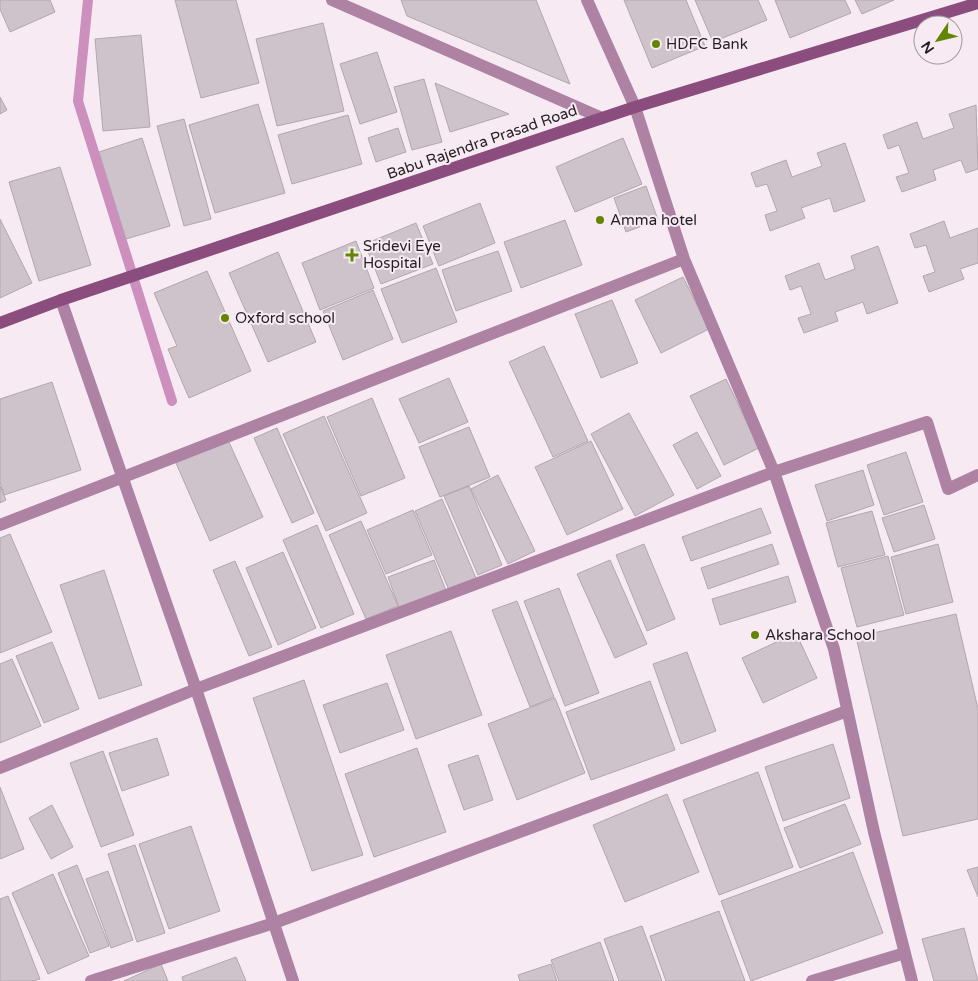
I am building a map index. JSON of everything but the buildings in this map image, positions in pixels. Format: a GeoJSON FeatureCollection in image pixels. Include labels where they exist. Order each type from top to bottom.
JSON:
{"type":"FeatureCollection","features":[{"type":"Feature","properties":{"kind":"street"},"geometry":{"type":"LineString","coordinates":[[332,0],[602,118]]}},
{"type":"Feature","properties":{"kind":"street"},"geometry":{"type":"LineString","coordinates":[[587,0],[635,107],[684,259],[774,472],[834,649],[847,711],[912,981]]}},
{"type":"Feature","properties":{"kind":"street","name":"Babu Rajendra Prasad Road"},"geometry":{"type":"LineString","coordinates":[[0,323],[61,300],[635,107],[978,3]]}},
{"type":"Feature","properties":{"kind":"street"},"geometry":{"type":"LineString","coordinates":[[0,526],[684,259]]}},
{"type":"Feature","properties":{"kind":"street"},"geometry":{"type":"LineString","coordinates":[[61,300],[196,689],[293,981]]}},
{"type":"Feature","properties":{"kind":"street"},"geometry":{"type":"LineString","coordinates":[[0,768],[196,689],[774,472],[927,422],[948,488],[978,475]]}},
{"type":"Feature","properties":{"kind":"street"},"geometry":{"type":"LineString","coordinates":[[91,981],[274,923],[847,711]]}},
{"type":"Feature","properties":{"kind":"street"},"geometry":{"type":"LineString","coordinates":[[812,981],[905,954]]}},
{"type":"Feature","properties":{"kind":"waterway"},"geometry":{"type":"LineString","coordinates":[[88,0],[78,101],[172,401]]}},
{"type":"Feature","properties":{"kind":"place","name":"HDFC Bank"},"geometry":{"type":"Point","coordinates":[656,44]}},
{"type":"Feature","properties":{"kind":"place","name":"Amma hotel"},"geometry":{"type":"Point","coordinates":[600,220]}},
{"type":"Feature","properties":{"kind":"place","name":"Sridevi Eye Hospital"},"geometry":{"type":"Point","coordinates":[352,255]}},
{"type":"Feature","properties":{"kind":"place","name":"Oxford school"},"geometry":{"type":"Point","coordinates":[225,318]}},
{"type":"Feature","properties":{"kind":"place","name":"Akshara School"},"geometry":{"type":"Point","coordinates":[755,635]}}]}
